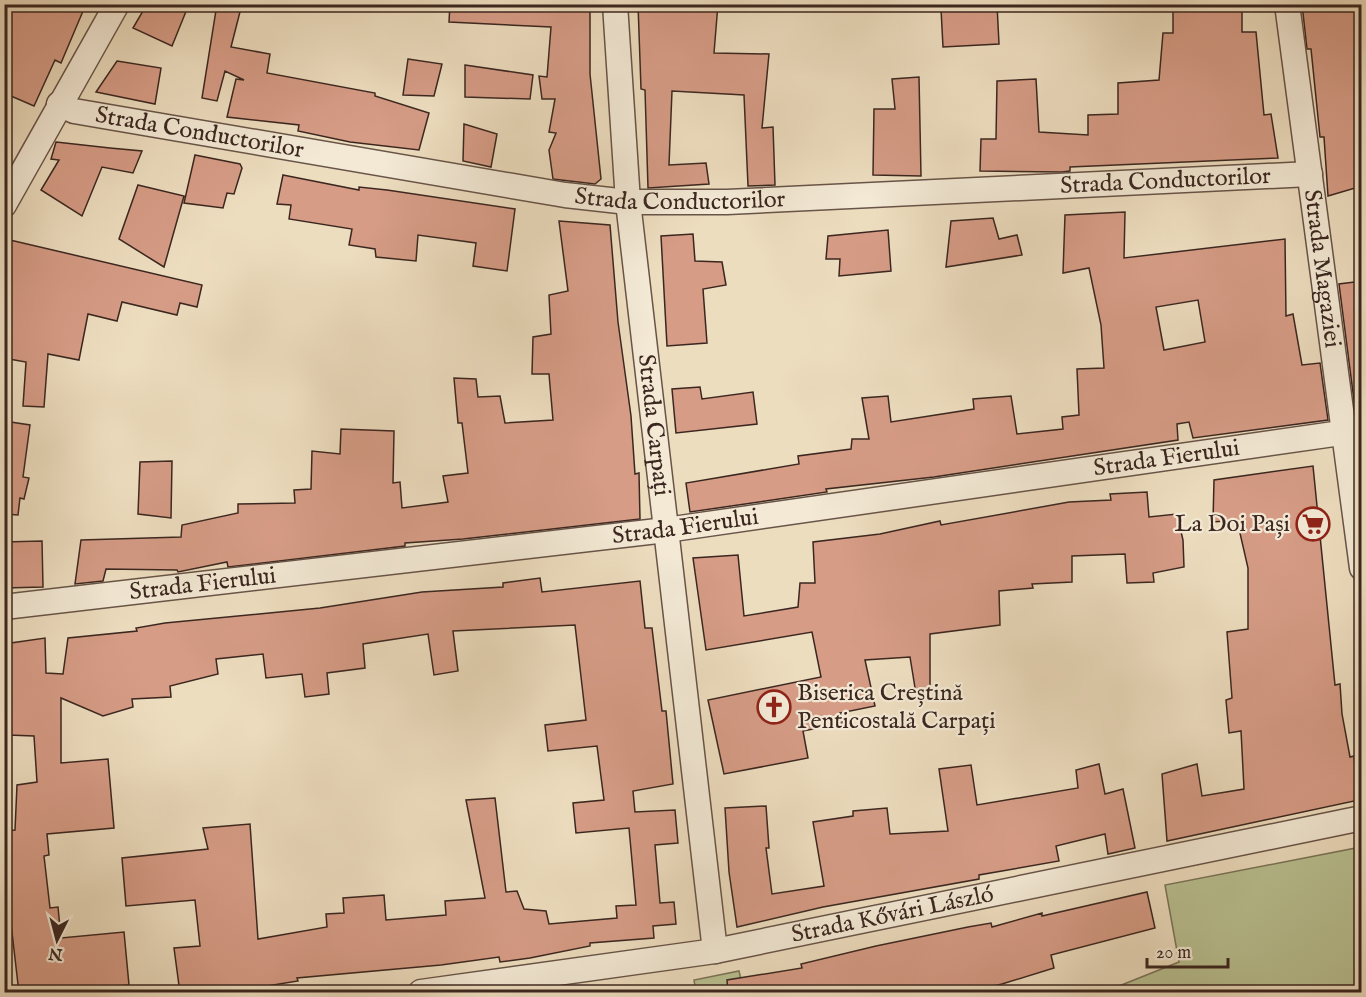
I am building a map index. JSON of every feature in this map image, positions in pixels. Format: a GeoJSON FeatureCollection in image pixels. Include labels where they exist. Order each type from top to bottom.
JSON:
{"type":"FeatureCollection","features":[{"type":"Feature","properties":{"kind":"street"},"geometry":{"type":"LineString","coordinates":[[4,205],[117,4]]}},
{"type":"Feature","properties":{"kind":"street","name":"Strada Carpați"},"geometry":{"type":"LineString","coordinates":[[615,4],[628,202],[715,951]]}},
{"type":"Feature","properties":{"kind":"street","name":"Strada Magaziei"},"geometry":{"type":"LineString","coordinates":[[1287,4],[1310,174],[1353,432],[1362,568]]}},
{"type":"Feature","properties":{"kind":"street","name":"Strada Conductorilor"},"geometry":{"type":"LineString","coordinates":[[59,104],[74,111],[308,153],[565,195],[628,202],[727,202],[1310,174]]}},
{"type":"Feature","properties":{"kind":"street","name":"Strada Fierului"},"geometry":{"type":"LineString","coordinates":[[4,607],[666,530],[1353,432]]}},
{"type":"Feature","properties":{"kind":"street","name":"Strada Kővári László"},"geometry":{"type":"LineString","coordinates":[[421,993],[715,951],[1362,818]]}},
{"type":"Feature","properties":{"kind":"green space"},"geometry":{"type":"Polygon","coordinates":[[[1361,847],[1361,992],[1104,992],[1179,962],[1165,885],[1361,847]]]}},
{"type":"Feature","properties":{"kind":"green space"},"geometry":{"type":"Polygon","coordinates":[[[739,971],[744,992],[696,992],[694,980],[739,971]]]}},
{"type":"Feature","properties":{"kind":"building"},"geometry":{"type":"Polygon","coordinates":[[[4,4],[86,4],[61,63],[55,60],[34,106],[4,93],[4,4]]]}},
{"type":"Feature","properties":{"kind":"building"},"geometry":{"type":"Polygon","coordinates":[[[147,4],[189,4],[172,46],[133,28],[147,4]]]}},
{"type":"Feature","properties":{"kind":"building"},"geometry":{"type":"Polygon","coordinates":[[[217,4],[242,4],[231,47],[270,54],[267,73],[375,93],[375,96],[429,113],[419,150],[350,142],[298,131],[299,125],[227,117],[236,79],[244,80],[225,71],[217,101],[202,98],[217,4]]]}},
{"type":"Feature","properties":{"kind":"building"},"geometry":{"type":"Polygon","coordinates":[[[450,4],[590,4],[590,74],[601,179],[595,184],[553,179],[549,150],[556,133],[549,132],[555,99],[542,99],[539,76],[547,77],[551,27],[449,22],[450,4]]]}},
{"type":"Feature","properties":{"kind":"building"},"geometry":{"type":"Polygon","coordinates":[[[638,4],[718,4],[714,53],[769,54],[762,128],[773,127],[775,185],[748,186],[744,95],[672,91],[669,165],[706,163],[709,184],[648,188],[645,90],[641,89],[638,4]]]}},
{"type":"Feature","properties":{"kind":"building"},"geometry":{"type":"Polygon","coordinates":[[[955,4],[997,4],[999,44],[943,47],[941,9],[956,8],[955,4]]]}},
{"type":"Feature","properties":{"kind":"building"},"geometry":{"type":"Polygon","coordinates":[[[1173,4],[1242,4],[1242,32],[1256,32],[1264,115],[1271,114],[1278,158],[1070,167],[1070,171],[1062,172],[980,171],[981,139],[996,139],[997,81],[1036,79],[1039,132],[1088,135],[1088,115],[1118,114],[1118,83],[1159,80],[1163,33],[1173,33],[1173,4]]]}},
{"type":"Feature","properties":{"kind":"building"},"geometry":{"type":"Polygon","coordinates":[[[1302,4],[1362,4],[1362,186],[1328,196],[1324,137],[1320,137],[1311,49],[1307,49],[1302,4]]]}},
{"type":"Feature","properties":{"kind":"building"},"geometry":{"type":"Polygon","coordinates":[[[408,59],[442,64],[434,96],[403,95],[408,59]]]}},
{"type":"Feature","properties":{"kind":"building"},"geometry":{"type":"Polygon","coordinates":[[[117,61],[161,68],[155,104],[96,92],[117,61]]]}},
{"type":"Feature","properties":{"kind":"building"},"geometry":{"type":"Polygon","coordinates":[[[465,65],[533,75],[530,99],[465,97],[465,65]]]}},
{"type":"Feature","properties":{"kind":"building"},"geometry":{"type":"Polygon","coordinates":[[[919,77],[921,176],[873,175],[874,109],[895,109],[892,79],[919,77]]]}},
{"type":"Feature","properties":{"kind":"building"},"geometry":{"type":"Polygon","coordinates":[[[464,124],[497,134],[491,167],[463,161],[464,124]]]}},
{"type":"Feature","properties":{"kind":"building"},"geometry":{"type":"Polygon","coordinates":[[[56,142],[142,151],[133,173],[102,167],[82,216],[41,190],[59,160],[51,159],[56,142]]]}},
{"type":"Feature","properties":{"kind":"building"},"geometry":{"type":"Polygon","coordinates":[[[195,155],[240,164],[242,168],[234,194],[227,193],[223,208],[184,203],[195,155]]]}},
{"type":"Feature","properties":{"kind":"building"},"geometry":{"type":"Polygon","coordinates":[[[283,175],[359,190],[359,187],[387,190],[515,209],[507,271],[473,266],[476,243],[418,235],[416,261],[376,257],[375,249],[349,245],[352,229],[289,219],[291,205],[277,204],[283,175]]]}},
{"type":"Feature","properties":{"kind":"building"},"geometry":{"type":"Polygon","coordinates":[[[138,185],[184,196],[164,267],[119,239],[138,185]]]}},
{"type":"Feature","properties":{"kind":"building"},"geometry":{"type":"Polygon","coordinates":[[[1125,212],[1124,258],[1285,239],[1286,316],[1293,314],[1302,365],[1320,363],[1328,420],[1193,438],[1189,422],[1177,424],[1178,440],[934,477],[826,489],[827,492],[690,512],[686,483],[799,464],[798,456],[851,449],[852,439],[869,439],[862,398],[888,396],[891,422],[974,409],[973,399],[1011,396],[1017,434],[1063,429],[1062,417],[1079,415],[1077,369],[1104,368],[1101,325],[1089,268],[1063,273],[1065,215],[1125,212]],[[1198,300],[1156,307],[1164,350],[1205,342],[1198,300]]]}},
{"type":"Feature","properties":{"kind":"building"},"geometry":{"type":"Polygon","coordinates":[[[993,218],[999,239],[1017,235],[1022,255],[946,267],[951,221],[993,218]]]}},
{"type":"Feature","properties":{"kind":"building"},"geometry":{"type":"Polygon","coordinates":[[[559,221],[610,225],[618,322],[631,416],[635,474],[639,473],[640,519],[463,539],[405,543],[405,546],[228,567],[227,562],[178,572],[177,570],[106,569],[103,581],[75,584],[81,540],[181,537],[182,525],[238,513],[238,504],[295,503],[294,490],[311,489],[312,451],[340,454],[341,429],[394,431],[393,483],[400,482],[402,508],[448,502],[443,476],[468,473],[462,423],[458,423],[454,378],[476,379],[478,397],[500,396],[505,423],[553,420],[549,374],[532,374],[533,337],[551,334],[549,295],[568,291],[559,221]]]}},
{"type":"Feature","properties":{"kind":"building"},"geometry":{"type":"Polygon","coordinates":[[[888,230],[891,271],[839,276],[840,259],[826,259],[828,236],[888,230]]]}},
{"type":"Feature","properties":{"kind":"building"},"geometry":{"type":"Polygon","coordinates":[[[693,234],[695,261],[722,262],[726,285],[703,289],[707,343],[667,346],[661,236],[693,234]]]}},
{"type":"Feature","properties":{"kind":"building"},"geometry":{"type":"Polygon","coordinates":[[[10,240],[202,285],[197,307],[180,303],[177,315],[122,302],[117,321],[88,314],[79,360],[48,354],[44,407],[23,406],[26,362],[4,358],[4,253],[10,240]]]}},
{"type":"Feature","properties":{"kind":"building"},"geometry":{"type":"Polygon","coordinates":[[[1362,281],[1362,416],[1356,416],[1339,284],[1362,281]]]}},
{"type":"Feature","properties":{"kind":"building"},"geometry":{"type":"Polygon","coordinates":[[[700,387],[702,399],[753,392],[757,424],[676,433],[672,389],[700,387]]]}},
{"type":"Feature","properties":{"kind":"building"},"geometry":{"type":"Polygon","coordinates":[[[4,421],[30,425],[23,477],[29,478],[24,499],[20,498],[18,515],[4,514],[4,421]]]}},
{"type":"Feature","properties":{"kind":"building"},"geometry":{"type":"Polygon","coordinates":[[[172,461],[171,518],[138,514],[140,462],[172,461]]]}},
{"type":"Feature","properties":{"kind":"building"},"geometry":{"type":"Polygon","coordinates":[[[1313,466],[1335,685],[1340,684],[1342,714],[1350,757],[1354,756],[1359,800],[1167,841],[1162,774],[1197,764],[1202,796],[1244,789],[1241,731],[1229,733],[1226,700],[1232,698],[1227,632],[1248,629],[1248,568],[1237,520],[1213,522],[1214,480],[1313,466]]]}},
{"type":"Feature","properties":{"kind":"building"},"geometry":{"type":"Polygon","coordinates":[[[1147,492],[1149,517],[1177,514],[1183,540],[1184,567],[1153,573],[1154,582],[1127,583],[1125,554],[1072,556],[1072,582],[1032,584],[1033,588],[999,591],[1000,625],[930,634],[930,699],[917,700],[910,657],[865,660],[875,706],[840,713],[843,723],[803,731],[808,758],[724,774],[708,700],[821,677],[812,632],[706,650],[693,558],[738,555],[744,616],[798,607],[800,583],[815,583],[813,542],[880,534],[940,521],[941,525],[1069,502],[1111,500],[1110,494],[1147,492]]]}},
{"type":"Feature","properties":{"kind":"building"},"geometry":{"type":"Polygon","coordinates":[[[42,541],[43,587],[4,588],[4,542],[42,541]]]}},
{"type":"Feature","properties":{"kind":"building"},"geometry":{"type":"Polygon","coordinates":[[[540,578],[542,592],[640,581],[645,628],[652,628],[662,711],[666,711],[673,784],[633,791],[635,812],[675,810],[678,843],[655,845],[660,903],[674,902],[676,924],[653,926],[654,938],[590,943],[590,946],[530,958],[500,962],[499,957],[441,965],[297,978],[298,981],[267,986],[180,993],[174,948],[200,946],[195,900],[126,906],[122,858],[208,849],[203,828],[250,824],[258,939],[327,927],[326,914],[344,913],[343,898],[384,895],[386,920],[446,915],[445,901],[485,898],[466,800],[495,798],[506,892],[517,891],[524,909],[546,911],[549,924],[617,918],[616,906],[636,905],[629,828],[576,833],[573,803],[604,800],[597,746],[548,751],[545,725],[586,720],[575,625],[453,631],[458,671],[434,675],[428,634],[363,644],[365,668],[327,673],[329,694],[305,697],[302,674],[266,678],[263,654],[216,659],[218,674],[170,686],[171,697],[132,699],[133,707],[103,716],[61,698],[61,763],[108,759],[114,828],[47,834],[49,855],[44,856],[50,908],[58,907],[61,938],[124,932],[129,985],[67,990],[67,993],[19,993],[4,863],[4,831],[15,830],[17,785],[37,782],[34,736],[8,735],[9,676],[4,674],[4,671],[9,669],[4,668],[4,644],[45,638],[46,673],[63,674],[68,638],[137,631],[136,628],[165,623],[320,608],[422,592],[503,587],[503,583],[540,578]]]}},
{"type":"Feature","properties":{"kind":"building"},"geometry":{"type":"Polygon","coordinates":[[[1099,764],[1105,794],[1123,789],[1135,848],[1108,854],[1105,834],[1056,846],[1059,861],[979,875],[979,879],[823,907],[737,927],[729,872],[725,808],[766,806],[769,848],[766,848],[772,894],[824,886],[813,822],[853,816],[853,811],[887,808],[890,834],[948,831],[939,769],[971,765],[977,805],[1078,788],[1076,770],[1099,764]]]}},
{"type":"Feature","properties":{"kind":"building"},"geometry":{"type":"Polygon","coordinates":[[[1147,892],[1155,928],[1051,955],[1054,968],[1002,984],[964,993],[728,993],[727,980],[802,968],[801,964],[876,946],[991,923],[992,927],[1042,913],[1042,916],[1147,892]]]}},
{"type":"Feature","properties":{"kind":"place","name":"La Doi Pași"},"geometry":{"type":"Point","coordinates":[1313,524]}},
{"type":"Feature","properties":{"kind":"place","name":"Biserica Creștină Penticostală Carpați"},"geometry":{"type":"Point","coordinates":[774,707]}}]}
